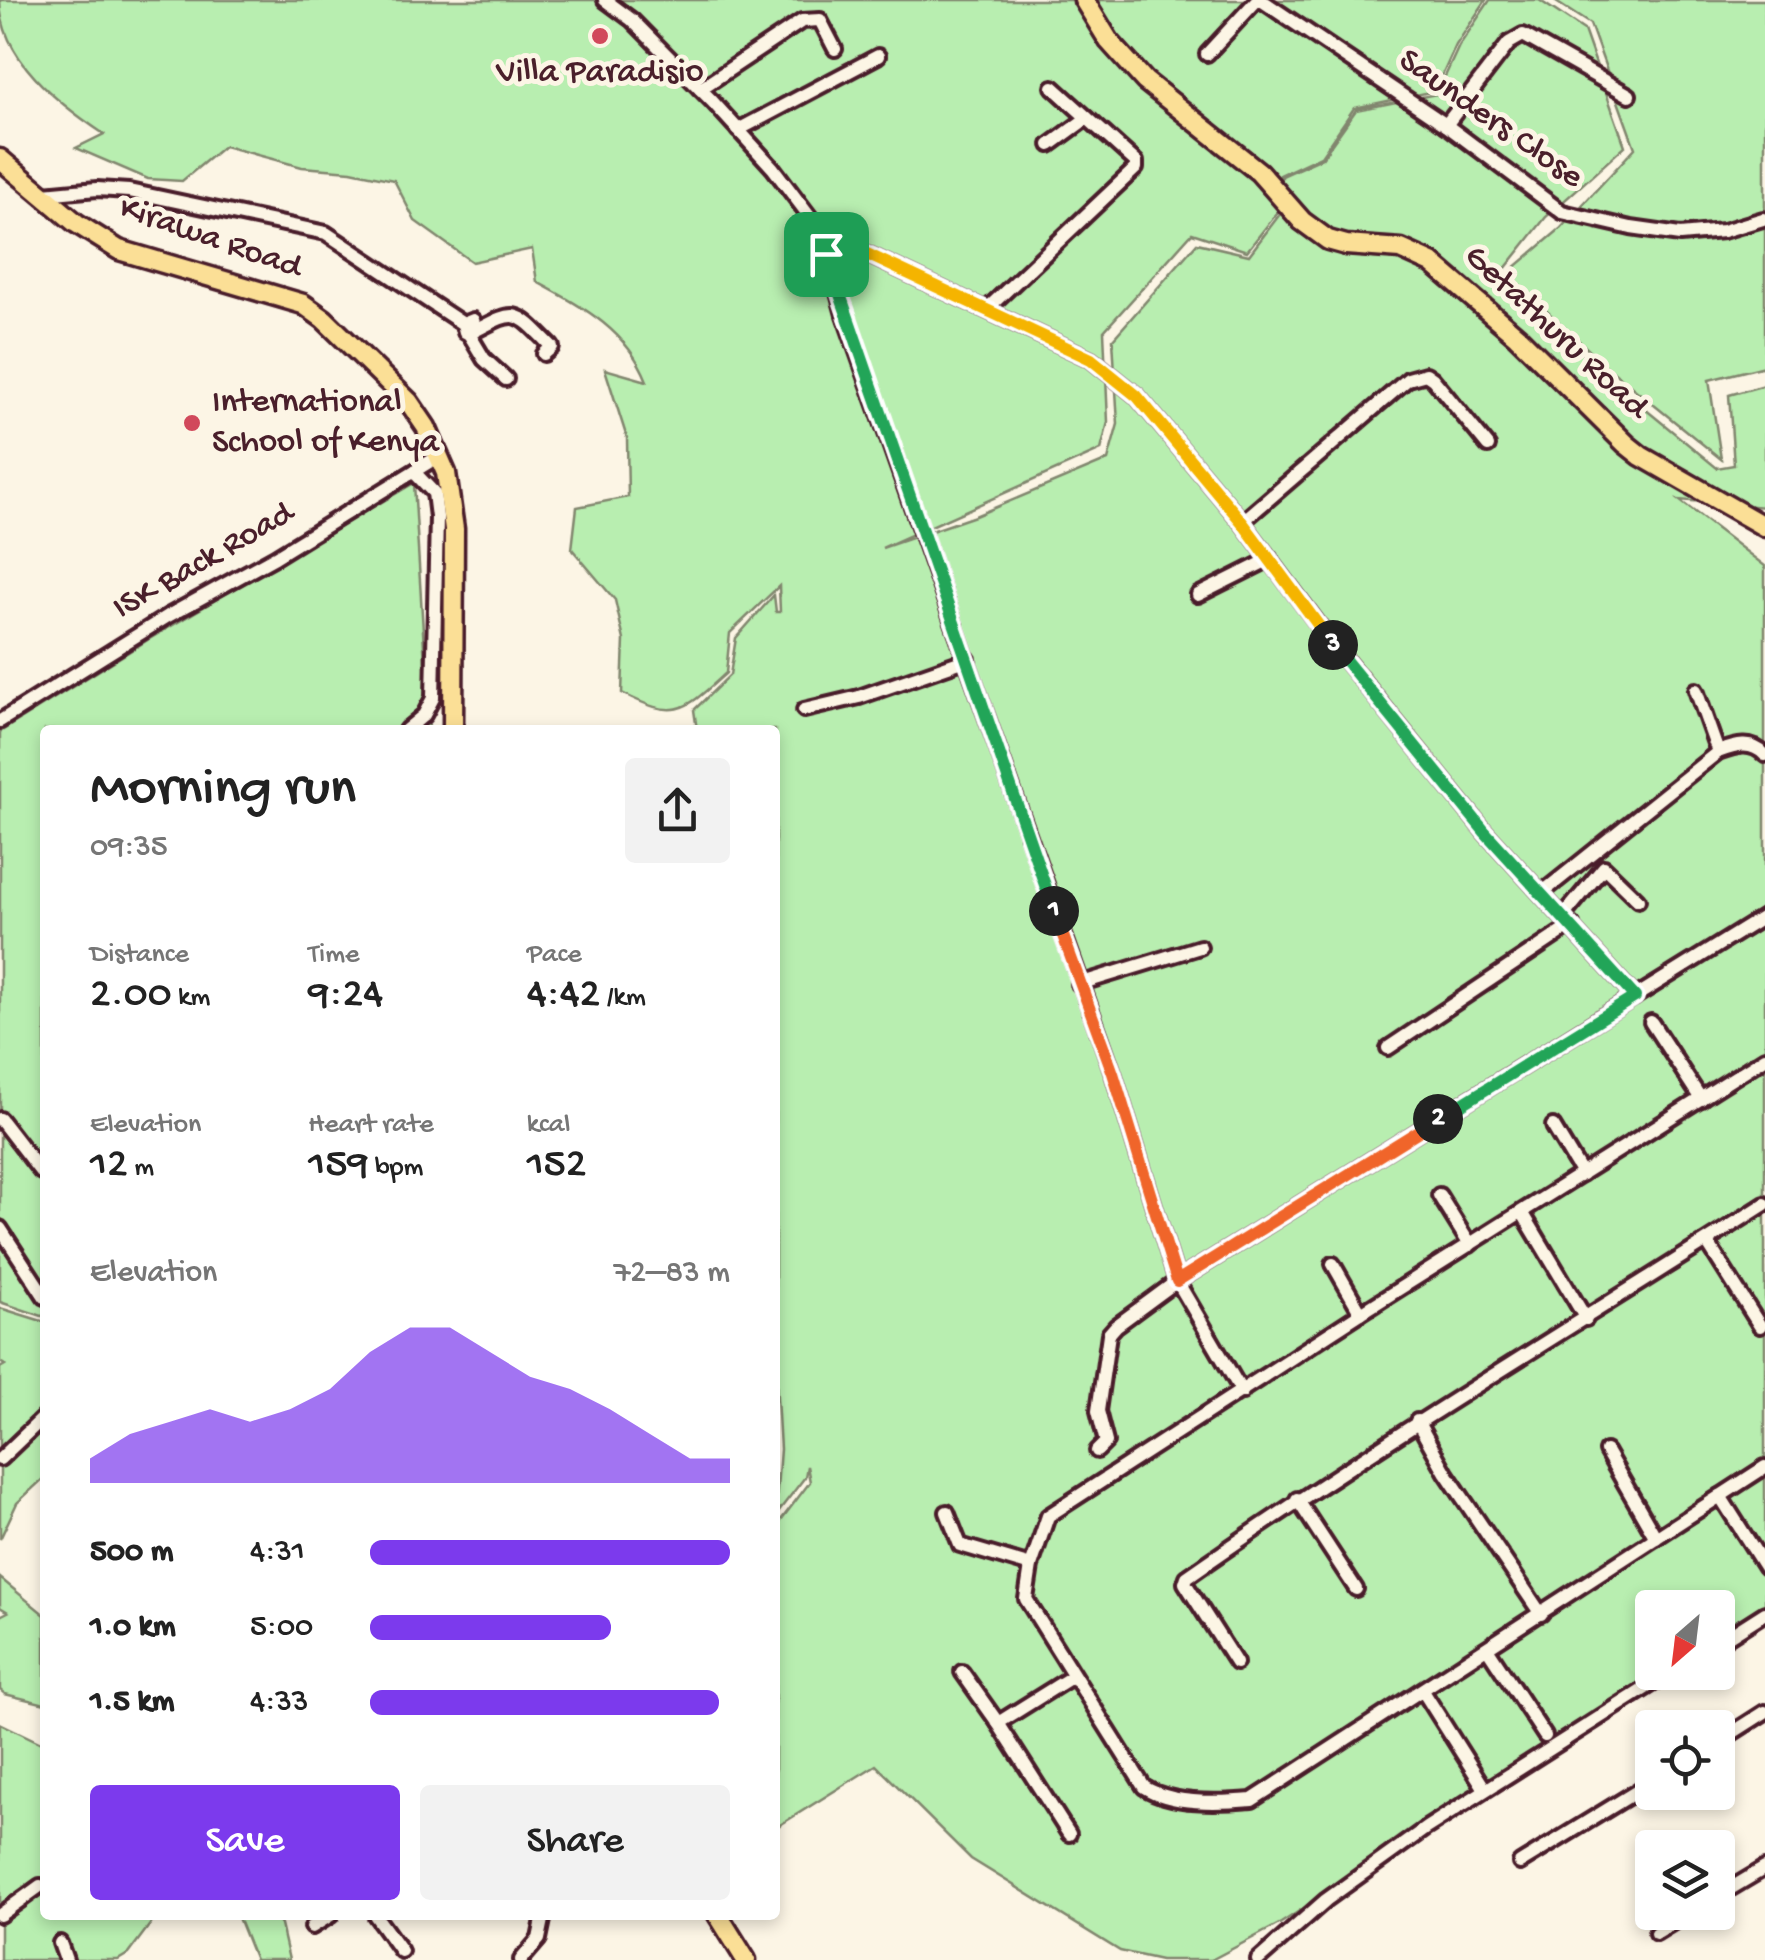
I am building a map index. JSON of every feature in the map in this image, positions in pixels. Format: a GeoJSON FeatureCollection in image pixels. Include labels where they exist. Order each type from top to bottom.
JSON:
{"type":"FeatureCollection","features":[{"type":"Feature","properties":{"kind":"main road","name":"Getathuru Road"},"geometry":{"type":"LineString","coordinates":[[1084,0],[1114,47],[1145,81],[1258,172],[1316,232],[1346,245],[1401,249],[1432,262],[1517,336],[1641,456],[1765,527]]}},
{"type":"Feature","properties":{"kind":"main road","name":"Kirawa Road"},"geometry":{"type":"LineString","coordinates":[[0,159],[76,222],[119,250],[303,304],[324,319],[409,402],[439,456],[454,510],[454,725]]}},
{"type":"Feature","properties":{"kind":"main road"},"geometry":{"type":"LineString","coordinates":[[721,1920],[746,1960]]}},
{"type":"Feature","properties":{"kind":"street"},"geometry":{"type":"LineString","coordinates":[[605,0],[632,20],[700,89],[773,168],[822,233],[844,315],[1113,1073],[1177,1281],[1242,1392]]}},
{"type":"Feature","properties":{"kind":"street"},"geometry":{"type":"LineString","coordinates":[[1207,54],[1259,0]]}},
{"type":"Feature","properties":{"kind":"street","name":"Saunders Close"},"geometry":{"type":"LineString","coordinates":[[1259,0],[1446,125],[1562,212],[1680,235],[1723,230],[1763,219]]}},
{"type":"Feature","properties":{"kind":"street"},"geometry":{"type":"LineString","coordinates":[[700,89],[802,22],[820,20],[835,49]]}},
{"type":"Feature","properties":{"kind":"street"},"geometry":{"type":"LineString","coordinates":[[1446,125],[1509,43],[1522,35],[1630,95]]}},
{"type":"Feature","properties":{"kind":"street"},"geometry":{"type":"LineString","coordinates":[[738,130],[878,56]]}},
{"type":"Feature","properties":{"kind":"street"},"geometry":{"type":"LineString","coordinates":[[988,308],[1136,168],[1136,162],[1054,87]]}},
{"type":"Feature","properties":{"kind":"street"},"geometry":{"type":"LineString","coordinates":[[1050,145],[1087,118]]}},
{"type":"Feature","properties":{"kind":"street"},"geometry":{"type":"LineString","coordinates":[[44,194],[129,190],[318,230],[470,329],[484,359],[506,379]]}},
{"type":"Feature","properties":{"kind":"street"},"geometry":{"type":"LineString","coordinates":[[822,233],[1091,359],[1137,396],[1242,522],[1485,832],[1635,997]]}},
{"type":"Feature","properties":{"kind":"street"},"geometry":{"type":"LineString","coordinates":[[470,329],[507,314],[522,317],[552,347],[544,354]]}},
{"type":"Feature","properties":{"kind":"street"},"geometry":{"type":"LineString","coordinates":[[1242,522],[1408,379],[1418,375],[1433,378],[1488,446]]}},
{"type":"Feature","properties":{"kind":"street","name":"ISK Back Road"},"geometry":{"type":"LineString","coordinates":[[0,721],[168,616],[275,557],[439,456]]}},
{"type":"Feature","properties":{"kind":"street"},"geometry":{"type":"LineString","coordinates":[[412,725],[424,715],[433,698],[437,517],[434,493],[414,472]]}},
{"type":"Feature","properties":{"kind":"street"},"geometry":{"type":"LineString","coordinates":[[1198,594],[1270,559]]}},
{"type":"Feature","properties":{"kind":"street"},"geometry":{"type":"LineString","coordinates":[[804,710],[859,698],[968,659]]}},
{"type":"Feature","properties":{"kind":"street"},"geometry":{"type":"LineString","coordinates":[[1696,690],[1718,752]]}},
{"type":"Feature","properties":{"kind":"street"},"geometry":{"type":"LineString","coordinates":[[1543,892],[1718,752],[1739,744],[1758,747],[1765,755]]}},
{"type":"Feature","properties":{"kind":"street"},"geometry":{"type":"LineString","coordinates":[[1388,1048],[1568,920],[1604,867],[1638,900]]}},
{"type":"Feature","properties":{"kind":"street"},"geometry":{"type":"LineString","coordinates":[[1097,1450],[1106,1442],[1098,1411],[1109,1334],[1177,1281],[1765,916]]}},
{"type":"Feature","properties":{"kind":"street"},"geometry":{"type":"LineString","coordinates":[[1080,984],[1200,947]]}},
{"type":"Feature","properties":{"kind":"street"},"geometry":{"type":"LineString","coordinates":[[1651,1022],[1701,1099]]}},
{"type":"Feature","properties":{"kind":"street"},"geometry":{"type":"LineString","coordinates":[[1765,1058],[1048,1516],[1031,1566],[1028,1603],[1144,1787],[1152,1793],[1201,1801],[1252,1800],[1765,1468]]}},
{"type":"Feature","properties":{"kind":"street"},"geometry":{"type":"LineString","coordinates":[[0,1119],[40,1171]]}},
{"type":"Feature","properties":{"kind":"street"},"geometry":{"type":"LineString","coordinates":[[1553,1126],[1582,1174]]}},
{"type":"Feature","properties":{"kind":"street"},"geometry":{"type":"LineString","coordinates":[[1440,1194],[1470,1244]]}},
{"type":"Feature","properties":{"kind":"street"},"geometry":{"type":"LineString","coordinates":[[1236,1663],[1185,1580],[1417,1421],[1765,1204]]}},
{"type":"Feature","properties":{"kind":"street"},"geometry":{"type":"LineString","coordinates":[[1522,1212],[1586,1319]]}},
{"type":"Feature","properties":{"kind":"street"},"geometry":{"type":"LineString","coordinates":[[0,1228],[40,1289]]}},
{"type":"Feature","properties":{"kind":"street"},"geometry":{"type":"LineString","coordinates":[[1706,1242],[1760,1326]]}},
{"type":"Feature","properties":{"kind":"street"},"geometry":{"type":"LineString","coordinates":[[1333,1264],[1361,1313]]}},
{"type":"Feature","properties":{"kind":"street"},"geometry":{"type":"LineString","coordinates":[[0,1459],[40,1421]]}},
{"type":"Feature","properties":{"kind":"street"},"geometry":{"type":"LineString","coordinates":[[1417,1421],[1446,1473],[1541,1614]]}},
{"type":"Feature","properties":{"kind":"street"},"geometry":{"type":"LineString","coordinates":[[1606,1451],[1656,1538]]}},
{"type":"Feature","properties":{"kind":"street"},"geometry":{"type":"LineString","coordinates":[[1720,1496],[1765,1567]]}},
{"type":"Feature","properties":{"kind":"street"},"geometry":{"type":"LineString","coordinates":[[1298,1499],[1356,1589]]}},
{"type":"Feature","properties":{"kind":"street"},"geometry":{"type":"LineString","coordinates":[[947,1512],[960,1545],[1031,1566]]}},
{"type":"Feature","properties":{"kind":"street"},"geometry":{"type":"LineString","coordinates":[[1735,1632],[1765,1613]]}},
{"type":"Feature","properties":{"kind":"street"},"geometry":{"type":"LineString","coordinates":[[1487,1648],[1545,1736]]}},
{"type":"Feature","properties":{"kind":"street"},"geometry":{"type":"LineString","coordinates":[[962,1672],[1069,1834]]}},
{"type":"Feature","properties":{"kind":"street"},"geometry":{"type":"LineString","coordinates":[[998,1723],[1073,1676]]}},
{"type":"Feature","properties":{"kind":"street"},"geometry":{"type":"LineString","coordinates":[[1423,1690],[1483,1786]]}},
{"type":"Feature","properties":{"kind":"street"},"geometry":{"type":"LineString","coordinates":[[1258,1960],[1326,1900],[1426,1828],[1643,1690]]}},
{"type":"Feature","properties":{"kind":"street"},"geometry":{"type":"LineString","coordinates":[[1735,1731],[1765,1712]]}},
{"type":"Feature","properties":{"kind":"street"},"geometry":{"type":"LineString","coordinates":[[1520,1863],[1635,1792]]}},
{"type":"Feature","properties":{"kind":"street"},"geometry":{"type":"LineString","coordinates":[[1735,1886],[1765,1868]]}},
{"type":"Feature","properties":{"kind":"street"},"geometry":{"type":"LineString","coordinates":[[0,1914],[40,1886]]}},
{"type":"Feature","properties":{"kind":"street"},"geometry":{"type":"LineString","coordinates":[[312,1926],[322,1920]]}},
{"type":"Feature","properties":{"kind":"street"},"geometry":{"type":"LineString","coordinates":[[379,1920],[401,1951]]}},
{"type":"Feature","properties":{"kind":"street"},"geometry":{"type":"LineString","coordinates":[[522,1960],[539,1939],[543,1920]]}},
{"type":"Feature","properties":{"kind":"street"},"geometry":{"type":"LineString","coordinates":[[1656,1933],[1661,1930]]}},
{"type":"Feature","properties":{"kind":"street"},"geometry":{"type":"LineString","coordinates":[[60,1942],[66,1960]]}},
{"type":"Feature","properties":{"kind":"green space"},"geometry":{"type":"Polygon","coordinates":[[[0,0],[1486,0],[1456,45],[1435,91],[1354,108],[1321,156],[1280,175],[1277,213],[1247,251],[1192,233],[1104,331],[1108,422],[1101,450],[882,548],[975,516],[1108,460],[1118,424],[1113,339],[1197,243],[1249,255],[1280,214],[1282,176],[1322,158],[1356,110],[1437,94],[1459,46],[1490,0],[1539,0],[1584,30],[1625,146],[1546,217],[1501,274],[1600,372],[1717,468],[1734,465],[1729,395],[1765,385],[1765,507],[1679,500],[1765,566],[1765,1605],[1735,1625],[1735,1590],[1635,1590],[1635,1690],[1281,1923],[1211,1960],[1161,1960],[1120,1951],[971,1859],[876,1765],[780,1825],[780,1521],[810,1482],[807,1466],[805,1477],[780,1510],[780,725],[696,725],[694,710],[730,675],[736,638],[774,595],[776,612],[780,612],[779,586],[730,633],[726,673],[689,704],[668,709],[655,707],[622,693],[624,640],[615,600],[572,549],[577,507],[628,497],[627,438],[605,369],[647,381],[616,334],[587,311],[537,282],[532,249],[472,262],[415,221],[394,180],[302,167],[224,146],[182,181],[148,179],[76,148],[104,134],[51,94],[10,42],[0,0]]]}},
{"type":"Feature","properties":{"kind":"green space"},"geometry":{"type":"Polygon","coordinates":[[[1553,0],[1765,0],[1765,366],[1709,380],[1721,459],[1607,367],[1507,274],[1560,229],[1635,148],[1590,24],[1553,0]]]}},
{"type":"Feature","properties":{"kind":"green space"},"geometry":{"type":"Polygon","coordinates":[[[414,483],[429,725],[40,725],[40,1315],[0,1302],[0,732],[414,483]]]}},
{"type":"Feature","properties":{"kind":"green space"},"geometry":{"type":"Polygon","coordinates":[[[0,1308],[40,1320],[40,1482],[17,1503],[0,1539],[0,1368],[5,1365],[0,1362],[0,1308]]]}},
{"type":"Feature","properties":{"kind":"green space"},"geometry":{"type":"Polygon","coordinates":[[[0,1578],[40,1611],[40,1703],[0,1690],[0,1616],[8,1612],[0,1607],[0,1578]]]}},
{"type":"Feature","properties":{"kind":"green space"},"geometry":{"type":"Polygon","coordinates":[[[0,1723],[40,1743],[40,1920],[153,1920],[128,1954],[118,1960],[0,1960],[0,1723]]]}},
{"type":"Feature","properties":{"kind":"green space"},"geometry":{"type":"Polygon","coordinates":[[[239,1920],[278,1920],[289,1960],[255,1960],[239,1920]]]}},
{"type":"Feature","properties":{"kind":"place","name":"Villa Paradisio"},"geometry":{"type":"Point","coordinates":[600,36]}},
{"type":"Feature","properties":{"kind":"place","name":"International School of Kenya"},"geometry":{"type":"Point","coordinates":[192,423]}},
{"type":"Feature","properties":{"kind":"route"},"geometry":{"type":"LineString","coordinates":[[822,233],[1091,359],[1137,396],[1242,522],[1335,647],[1485,832],[1635,997],[1177,1281],[1113,1073],[844,315],[826,254],[822,233]]}}]}
